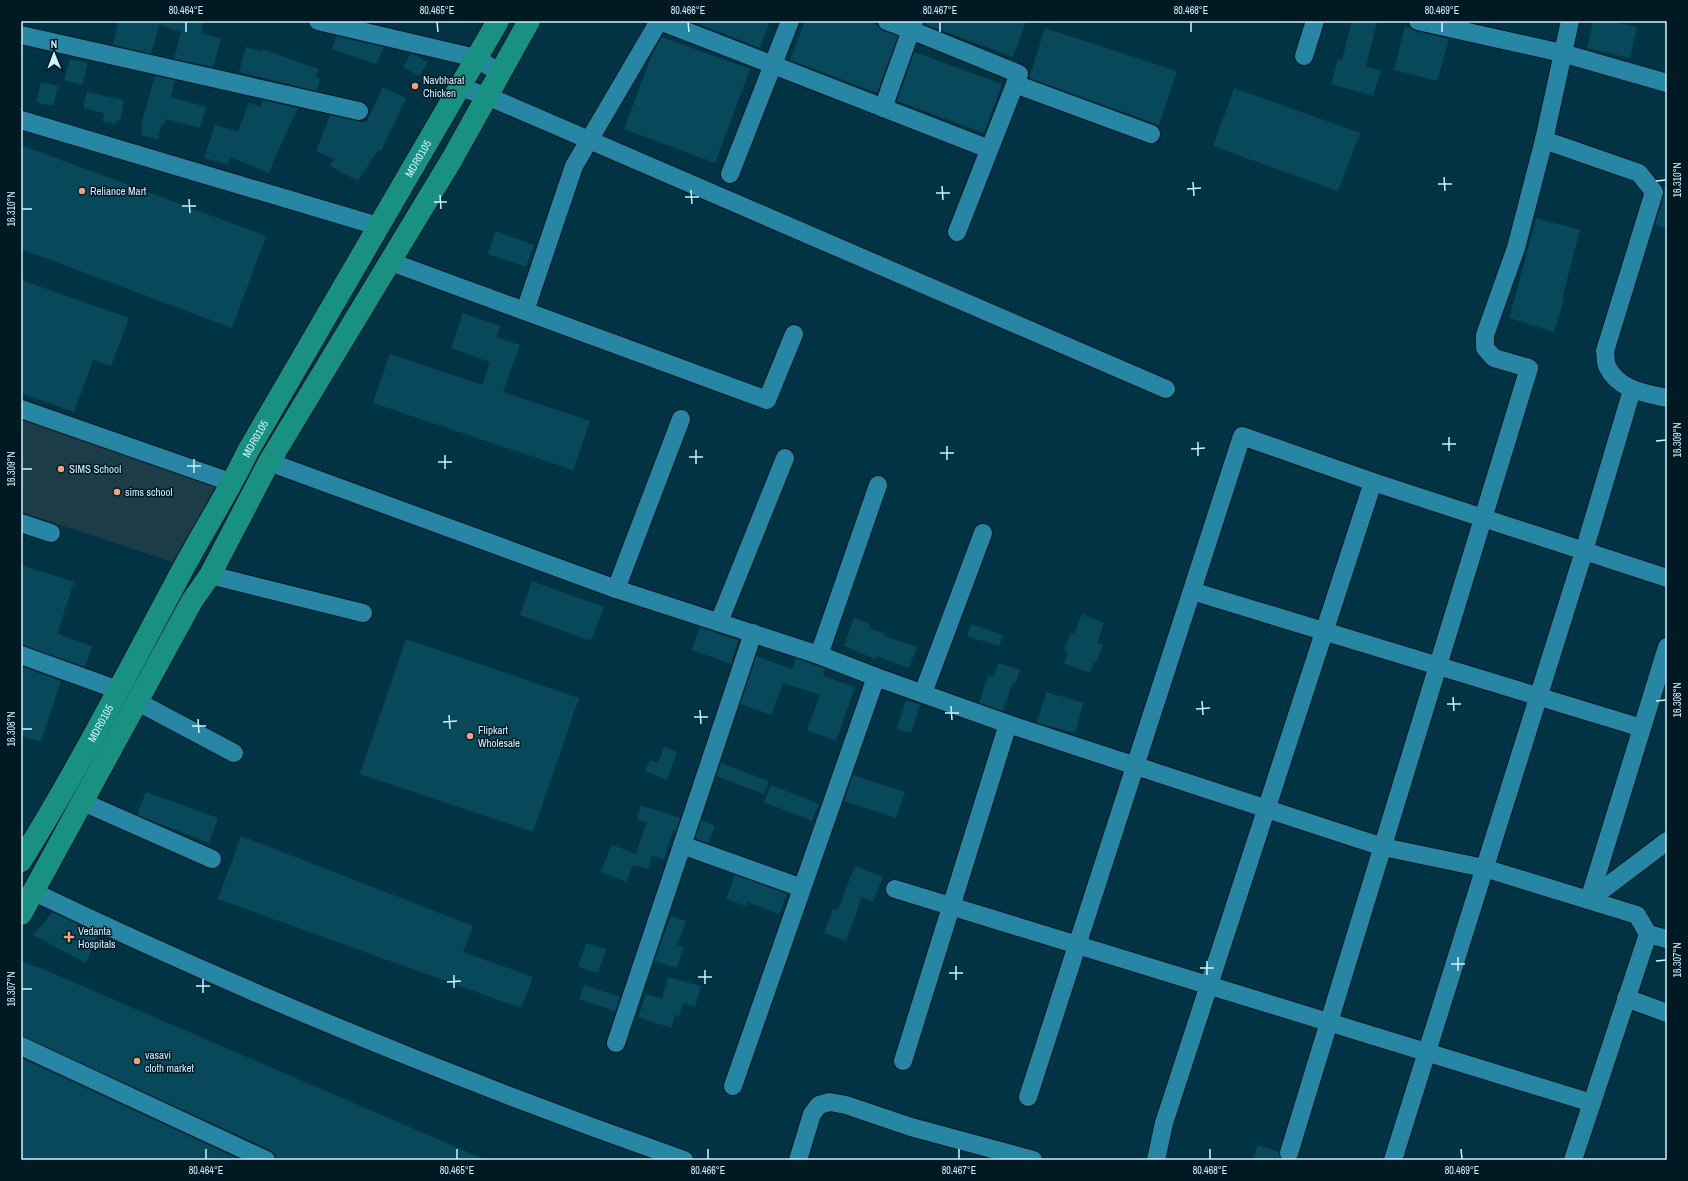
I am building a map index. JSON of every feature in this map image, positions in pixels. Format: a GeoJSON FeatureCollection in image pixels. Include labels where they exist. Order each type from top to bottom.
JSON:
{"type":"FeatureCollection","features":[{"type":"Feature","properties":{"kind":"main road","name":"MDR0105"},"geometry":{"type":"LineString","coordinates":[[22,857],[118,690],[184,565],[233,482],[248,451],[498,21]]}},
{"type":"Feature","properties":{"kind":"main road","name":"MDR0105"},"geometry":{"type":"LineString","coordinates":[[21,914],[192,601],[210,575],[269,462],[391,262],[529,21]]}},
{"type":"Feature","properties":{"kind":"street"},"geometry":{"type":"LineString","coordinates":[[318,21],[476,58],[500,73]]}},
{"type":"Feature","properties":{"kind":"street"},"geometry":{"type":"LineString","coordinates":[[525,311],[574,166],[660,21],[990,149]]}},
{"type":"Feature","properties":{"kind":"street"},"geometry":{"type":"LineString","coordinates":[[730,174],[790,21]]}},
{"type":"Feature","properties":{"kind":"street"},"geometry":{"type":"LineString","coordinates":[[887,21],[912,26],[1018,74],[957,232]]}},
{"type":"Feature","properties":{"kind":"street"},"geometry":{"type":"LineString","coordinates":[[1304,56],[1315,21]]}},
{"type":"Feature","properties":{"kind":"street"},"geometry":{"type":"LineString","coordinates":[[1418,21],[1444,24],[1562,53],[1667,83]]}},
{"type":"Feature","properties":{"kind":"street"},"geometry":{"type":"LineString","coordinates":[[1290,1153],[1529,368],[1494,358],[1485,348],[1485,335],[1516,248],[1544,140],[1570,21]]}},
{"type":"Feature","properties":{"kind":"street"},"geometry":{"type":"LineString","coordinates":[[883,108],[912,26]]}},
{"type":"Feature","properties":{"kind":"street"},"geometry":{"type":"LineString","coordinates":[[21,35],[359,111]]}},
{"type":"Feature","properties":{"kind":"street"},"geometry":{"type":"LineString","coordinates":[[1015,84],[1151,134]]}},
{"type":"Feature","properties":{"kind":"street"},"geometry":{"type":"LineString","coordinates":[[459,87],[487,96],[1166,389]]}},
{"type":"Feature","properties":{"kind":"street"},"geometry":{"type":"LineString","coordinates":[[21,120],[378,226]]}},
{"type":"Feature","properties":{"kind":"street"},"geometry":{"type":"LineString","coordinates":[[1544,140],[1639,173],[1654,192],[1605,351],[1607,366],[1614,376],[1632,390],[1667,398]]}},
{"type":"Feature","properties":{"kind":"street"},"geometry":{"type":"LineString","coordinates":[[391,262],[767,400],[794,334]]}},
{"type":"Feature","properties":{"kind":"street"},"geometry":{"type":"LineString","coordinates":[[1393,1160],[1632,390]]}},
{"type":"Feature","properties":{"kind":"street"},"geometry":{"type":"LineString","coordinates":[[21,409],[233,482]]}},
{"type":"Feature","properties":{"kind":"street"},"geometry":{"type":"LineString","coordinates":[[616,589],[681,419]]}},
{"type":"Feature","properties":{"kind":"street"},"geometry":{"type":"LineString","coordinates":[[1028,1097],[1242,436],[1373,482],[1583,549],[1667,578]]}},
{"type":"Feature","properties":{"kind":"street"},"geometry":{"type":"LineString","coordinates":[[719,622],[785,458]]}},
{"type":"Feature","properties":{"kind":"street"},"geometry":{"type":"LineString","coordinates":[[269,462],[616,589],[819,654],[876,677],[1008,724],[1383,847],[1484,868],[1637,915],[1648,934],[1667,939]]}},
{"type":"Feature","properties":{"kind":"street"},"geometry":{"type":"LineString","coordinates":[[1156,1160],[1164,1123],[1373,482]]}},
{"type":"Feature","properties":{"kind":"street"},"geometry":{"type":"LineString","coordinates":[[819,654],[878,485]]}},
{"type":"Feature","properties":{"kind":"street"},"geometry":{"type":"LineString","coordinates":[[21,523],[51,533]]}},
{"type":"Feature","properties":{"kind":"street"},"geometry":{"type":"LineString","coordinates":[[923,693],[983,533]]}},
{"type":"Feature","properties":{"kind":"street"},"geometry":{"type":"LineString","coordinates":[[210,575],[363,613]]}},
{"type":"Feature","properties":{"kind":"street"},"geometry":{"type":"LineString","coordinates":[[1192,591],[1642,728]]}},
{"type":"Feature","properties":{"kind":"street"},"geometry":{"type":"LineString","coordinates":[[616,1043],[753,633]]}},
{"type":"Feature","properties":{"kind":"street"},"geometry":{"type":"LineString","coordinates":[[1589,900],[1667,647]]}},
{"type":"Feature","properties":{"kind":"street"},"geometry":{"type":"LineString","coordinates":[[21,654],[118,690]]}},
{"type":"Feature","properties":{"kind":"street"},"geometry":{"type":"LineString","coordinates":[[733,1086],[876,677]]}},
{"type":"Feature","properties":{"kind":"street"},"geometry":{"type":"LineString","coordinates":[[138,702],[234,753]]}},
{"type":"Feature","properties":{"kind":"street"},"geometry":{"type":"LineString","coordinates":[[903,1061],[950,906],[1008,724]]}},
{"type":"Feature","properties":{"kind":"street"},"geometry":{"type":"LineString","coordinates":[[83,802],[212,859]]}},
{"type":"Feature","properties":{"kind":"street"},"geometry":{"type":"LineString","coordinates":[[1589,900],[1667,841]]}},
{"type":"Feature","properties":{"kind":"street"},"geometry":{"type":"LineString","coordinates":[[682,845],[802,888]]}},
{"type":"Feature","properties":{"kind":"street"},"geometry":{"type":"LineString","coordinates":[[895,889],[1592,1103]]}},
{"type":"Feature","properties":{"kind":"street"},"geometry":{"type":"LineString","coordinates":[[34,892],[107,928],[385,1046],[560,1116],[684,1160]]}},
{"type":"Feature","properties":{"kind":"street"},"geometry":{"type":"LineString","coordinates":[[1573,1160],[1648,934]]}},
{"type":"Feature","properties":{"kind":"street"},"geometry":{"type":"LineString","coordinates":[[1626,998],[1667,1013]]}},
{"type":"Feature","properties":{"kind":"street"},"geometry":{"type":"LineString","coordinates":[[21,1046],[266,1160]]}},
{"type":"Feature","properties":{"kind":"street"},"geometry":{"type":"LineString","coordinates":[[798,1160],[812,1114],[819,1105],[830,1102],[846,1105],[911,1127],[1033,1160]]}},
{"type":"Feature","properties":{"kind":"shaded area","name":"sims school"},"geometry":{"type":"Polygon","coordinates":[[[21,401],[224,473],[178,564],[21,512],[21,401]]]}},
{"type":"Feature","properties":{"kind":"building"},"geometry":{"type":"Polygon","coordinates":[[[118,21],[204,21],[201,33],[221,39],[213,67],[174,59],[181,32],[159,25],[151,54],[113,45],[118,21]]]}},
{"type":"Feature","properties":{"kind":"building"},"geometry":{"type":"Polygon","coordinates":[[[691,21],[770,21],[760,48],[691,21]]]}},
{"type":"Feature","properties":{"kind":"building"},"geometry":{"type":"Polygon","coordinates":[[[805,21],[867,21],[877,25],[883,31],[898,36],[877,93],[790,60],[805,21]]]}},
{"type":"Feature","properties":{"kind":"building"},"geometry":{"type":"Polygon","coordinates":[[[924,21],[1026,21],[1013,57],[924,24],[924,21]]]}},
{"type":"Feature","properties":{"kind":"building"},"geometry":{"type":"Polygon","coordinates":[[[1352,21],[1377,21],[1366,66],[1381,71],[1373,96],[1331,84],[1338,58],[1342,60],[1352,21]]]}},
{"type":"Feature","properties":{"kind":"building"},"geometry":{"type":"Polygon","coordinates":[[[1593,21],[1611,21],[1637,27],[1630,58],[1587,48],[1593,21]]]}},
{"type":"Feature","properties":{"kind":"building"},"geometry":{"type":"Polygon","coordinates":[[[1405,26],[1416,31],[1449,39],[1437,81],[1394,70],[1405,26]]]}},
{"type":"Feature","properties":{"kind":"building"},"geometry":{"type":"Polygon","coordinates":[[[1045,28],[1177,71],[1159,125],[1029,78],[1045,28]]]}},
{"type":"Feature","properties":{"kind":"building"},"geometry":{"type":"Polygon","coordinates":[[[336,36],[384,47],[376,64],[332,49],[336,36]]]}},
{"type":"Feature","properties":{"kind":"building"},"geometry":{"type":"Polygon","coordinates":[[[662,37],[750,69],[715,163],[624,129],[652,54],[662,37]]]}},
{"type":"Feature","properties":{"kind":"building"},"geometry":{"type":"Polygon","coordinates":[[[246,47],[261,51],[262,49],[318,69],[316,78],[320,79],[317,91],[239,72],[246,47]]]}},
{"type":"Feature","properties":{"kind":"building"},"geometry":{"type":"Polygon","coordinates":[[[914,52],[1002,84],[984,133],[897,101],[914,52]]]}},
{"type":"Feature","properties":{"kind":"building"},"geometry":{"type":"Polygon","coordinates":[[[411,53],[428,62],[419,76],[403,67],[411,53]]]}},
{"type":"Feature","properties":{"kind":"building"},"geometry":{"type":"Polygon","coordinates":[[[70,59],[88,63],[82,85],[64,80],[70,59]]]}},
{"type":"Feature","properties":{"kind":"building"},"geometry":{"type":"Polygon","coordinates":[[[155,76],[175,80],[171,97],[206,107],[200,128],[166,119],[164,124],[162,123],[158,139],[141,135],[143,125],[141,125],[155,76]]]}},
{"type":"Feature","properties":{"kind":"building"},"geometry":{"type":"Polygon","coordinates":[[[41,82],[58,86],[53,106],[36,102],[41,82]]]}},
{"type":"Feature","properties":{"kind":"building"},"geometry":{"type":"Polygon","coordinates":[[[383,87],[406,98],[381,151],[378,150],[358,181],[330,166],[334,159],[316,151],[330,115],[366,123],[383,87]]]}},
{"type":"Feature","properties":{"kind":"building"},"geometry":{"type":"Polygon","coordinates":[[[1234,88],[1360,133],[1338,191],[1213,146],[1234,88]]]}},
{"type":"Feature","properties":{"kind":"building"},"geometry":{"type":"Polygon","coordinates":[[[87,92],[124,100],[120,121],[117,120],[116,124],[103,122],[104,113],[83,108],[87,92]]]}},
{"type":"Feature","properties":{"kind":"building"},"geometry":{"type":"Polygon","coordinates":[[[263,100],[298,108],[269,173],[230,157],[228,165],[204,158],[215,125],[238,131],[249,102],[260,107],[263,100]]]}},
{"type":"Feature","properties":{"kind":"building","name":"Reliance Mart"},"geometry":{"type":"Polygon","coordinates":[[[21,145],[266,236],[232,328],[21,249],[21,145]]]}},
{"type":"Feature","properties":{"kind":"building"},"geometry":{"type":"Polygon","coordinates":[[[1664,187],[1667,187],[1667,228],[1655,225],[1664,195],[1664,187]]]}},
{"type":"Feature","properties":{"kind":"building"},"geometry":{"type":"Polygon","coordinates":[[[1536,218],[1580,230],[1562,299],[1564,300],[1554,332],[1509,318],[1536,218]]]}},
{"type":"Feature","properties":{"kind":"building"},"geometry":{"type":"Polygon","coordinates":[[[496,231],[534,245],[526,267],[488,254],[496,231]]]}},
{"type":"Feature","properties":{"kind":"building"},"geometry":{"type":"Polygon","coordinates":[[[21,280],[129,318],[111,366],[93,360],[74,412],[21,393],[21,280]]]}},
{"type":"Feature","properties":{"kind":"building"},"geometry":{"type":"Polygon","coordinates":[[[463,313],[500,326],[496,337],[520,345],[503,392],[590,421],[573,470],[373,403],[390,354],[482,385],[490,362],[451,348],[463,313]]]}},
{"type":"Feature","properties":{"kind":"building"},"geometry":{"type":"Polygon","coordinates":[[[21,565],[74,582],[57,634],[92,646],[85,667],[21,645],[21,565]]]}},
{"type":"Feature","properties":{"kind":"building"},"geometry":{"type":"Polygon","coordinates":[[[532,581],[604,607],[591,641],[520,615],[532,581]]]}},
{"type":"Feature","properties":{"kind":"building"},"geometry":{"type":"Polygon","coordinates":[[[1082,614],[1104,623],[1097,643],[1103,645],[1096,663],[1094,662],[1090,673],[1064,663],[1068,652],[1064,651],[1071,633],[1074,634],[1082,614]]]}},
{"type":"Feature","properties":{"kind":"building"},"geometry":{"type":"Polygon","coordinates":[[[854,618],[870,624],[869,628],[885,634],[884,636],[917,647],[909,668],[876,656],[875,659],[844,646],[854,618]]]}},
{"type":"Feature","properties":{"kind":"building"},"geometry":{"type":"Polygon","coordinates":[[[971,624],[1003,635],[999,646],[967,636],[971,624]]]}},
{"type":"Feature","properties":{"kind":"building"},"geometry":{"type":"Polygon","coordinates":[[[700,627],[738,640],[731,664],[692,650],[700,627]]]}},
{"type":"Feature","properties":{"kind":"building","name":"Flipkart Wholesale"},"geometry":{"type":"Polygon","coordinates":[[[406,639],[579,698],[533,832],[360,774],[406,639]]]}},
{"type":"Feature","properties":{"kind":"building"},"geometry":{"type":"Polygon","coordinates":[[[756,656],[792,669],[796,658],[825,669],[823,676],[855,687],[836,741],[807,730],[820,695],[783,683],[771,715],[740,704],[756,656]]]}},
{"type":"Feature","properties":{"kind":"building"},"geometry":{"type":"Polygon","coordinates":[[[998,663],[1020,670],[1016,683],[1013,682],[1003,711],[979,703],[988,675],[994,677],[998,663]]]}},
{"type":"Feature","properties":{"kind":"building"},"geometry":{"type":"Polygon","coordinates":[[[24,667],[61,681],[41,742],[21,736],[21,675],[24,667]]]}},
{"type":"Feature","properties":{"kind":"building"},"geometry":{"type":"Polygon","coordinates":[[[1046,692],[1083,703],[1075,733],[1037,723],[1046,692]]]}},
{"type":"Feature","properties":{"kind":"building"},"geometry":{"type":"Polygon","coordinates":[[[906,700],[920,705],[911,733],[897,729],[906,700]]]}},
{"type":"Feature","properties":{"kind":"building"},"geometry":{"type":"Polygon","coordinates":[[[664,747],[677,752],[667,780],[645,771],[650,760],[658,763],[664,747]]]}},
{"type":"Feature","properties":{"kind":"building"},"geometry":{"type":"Polygon","coordinates":[[[721,763],[769,781],[764,794],[716,776],[721,763]]]}},
{"type":"Feature","properties":{"kind":"building"},"geometry":{"type":"Polygon","coordinates":[[[853,775],[905,792],[896,818],[844,801],[853,775]]]}},
{"type":"Feature","properties":{"kind":"building"},"geometry":{"type":"Polygon","coordinates":[[[771,785],[819,804],[812,821],[764,802],[771,785]]]}},
{"type":"Feature","properties":{"kind":"building"},"geometry":{"type":"Polygon","coordinates":[[[146,792],[218,818],[209,843],[137,815],[146,792]]]}},
{"type":"Feature","properties":{"kind":"building"},"geometry":{"type":"Polygon","coordinates":[[[641,805],[680,818],[676,831],[673,830],[664,860],[652,856],[648,869],[633,865],[626,882],[600,872],[612,845],[636,854],[647,822],[637,819],[641,805]]]}},
{"type":"Feature","properties":{"kind":"building"},"geometry":{"type":"Polygon","coordinates":[[[701,820],[715,826],[708,843],[695,839],[701,820]]]}},
{"type":"Feature","properties":{"kind":"building"},"geometry":{"type":"Polygon","coordinates":[[[241,836],[473,926],[463,952],[533,977],[521,1008],[218,899],[241,836]]]}},
{"type":"Feature","properties":{"kind":"building"},"geometry":{"type":"Polygon","coordinates":[[[855,866],[883,877],[873,902],[862,897],[846,941],[824,933],[833,909],[838,910],[855,866]]]}},
{"type":"Feature","properties":{"kind":"building"},"geometry":{"type":"Polygon","coordinates":[[[735,875],[787,894],[779,914],[747,902],[746,906],[726,899],[735,875]]]}},
{"type":"Feature","properties":{"kind":"building"},"geometry":{"type":"Polygon","coordinates":[[[53,912],[98,934],[86,963],[33,935],[53,912]]]}},
{"type":"Feature","properties":{"kind":"building"},"geometry":{"type":"Polygon","coordinates":[[[671,916],[686,921],[677,945],[683,947],[677,968],[654,961],[671,916]]]}},
{"type":"Feature","properties":{"kind":"building"},"geometry":{"type":"Polygon","coordinates":[[[586,943],[606,949],[598,973],[578,967],[586,943]]]}},
{"type":"Feature","properties":{"kind":"building","name":"vasavi cloth market"},"geometry":{"type":"Polygon","coordinates":[[[21,961],[486,1160],[276,1160],[275,1154],[270,1150],[21,1036],[21,961]]]}},
{"type":"Feature","properties":{"kind":"building"},"geometry":{"type":"Polygon","coordinates":[[[668,977],[701,986],[695,1007],[683,1003],[679,1017],[675,1015],[671,1028],[638,1017],[646,994],[662,999],[668,977]]]}},
{"type":"Feature","properties":{"kind":"building"},"geometry":{"type":"Polygon","coordinates":[[[584,985],[620,997],[615,1011],[579,999],[584,985]]]}},
{"type":"Feature","properties":{"kind":"building"},"geometry":{"type":"Polygon","coordinates":[[[21,1058],[241,1160],[21,1160],[21,1058]]]}},
{"type":"Feature","properties":{"kind":"building"},"geometry":{"type":"Polygon","coordinates":[[[1258,1145],[1279,1152],[1281,1160],[1253,1160],[1258,1145]]]}},
{"type":"Feature","properties":{"kind":"place","name":"Navbharat Chicken"},"geometry":{"type":"Point","coordinates":[415,86]}},
{"type":"Feature","properties":{"kind":"place","name":"Reliance Mart"},"geometry":{"type":"Point","coordinates":[82,191]}},
{"type":"Feature","properties":{"kind":"place","name":"SIMS School"},"geometry":{"type":"Point","coordinates":[61,469]}},
{"type":"Feature","properties":{"kind":"place","name":"sims school"},"geometry":{"type":"Point","coordinates":[117,492]}},
{"type":"Feature","properties":{"kind":"place","name":"Flipkart Wholesale"},"geometry":{"type":"Point","coordinates":[470,736]}},
{"type":"Feature","properties":{"kind":"place","name":"Vedanta Hospitals"},"geometry":{"type":"Point","coordinates":[69,937]}},
{"type":"Feature","properties":{"kind":"place","name":"vasavi cloth market"},"geometry":{"type":"Point","coordinates":[137,1061]}}]}
